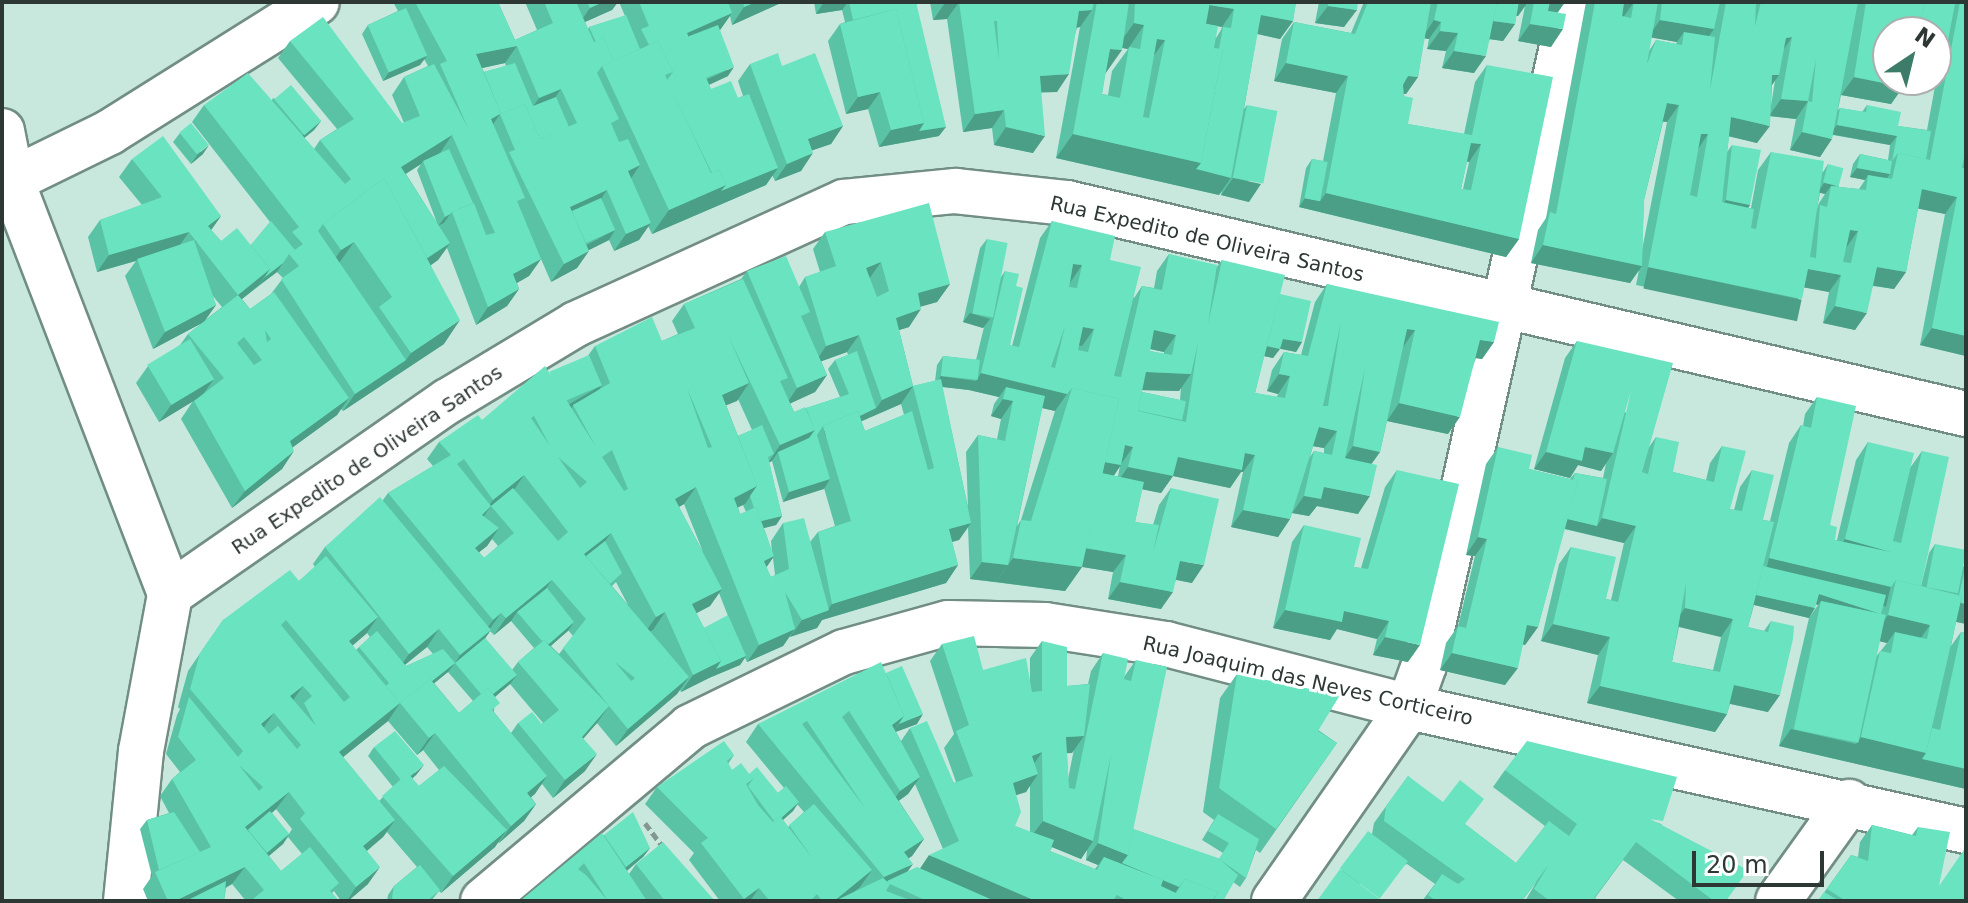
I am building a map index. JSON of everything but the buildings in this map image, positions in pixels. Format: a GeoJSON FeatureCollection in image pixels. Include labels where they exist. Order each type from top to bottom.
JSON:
{"type":"FeatureCollection","features":[{"type":"Feature","properties":{"kind":"street"},"geometry":{"type":"LineString","coordinates":[[7,183],[110,132],[317,2]]}},
{"type":"Feature","properties":{"kind":"street"},"geometry":{"type":"LineString","coordinates":[[1274,901],[1409,707],[1507,309],[1572,2]]}},
{"type":"Feature","properties":{"kind":"street"},"geometry":{"type":"LineString","coordinates":[[2,131],[7,183],[170,594],[141,751],[126,901]]}},
{"type":"Feature","properties":{"kind":"street","name":"Rua Expedito de Oliveira Santos"},"geometry":{"type":"LineString","coordinates":[[170,594],[448,401],[576,324],[844,202],[955,191],[1067,203],[1507,309],[1966,414]]}},
{"type":"Feature","properties":{"kind":"street","name":"Rua Joaquim das Neves Corticeiro"},"geometry":{"type":"LineString","coordinates":[[483,901],[690,727],[772,681],[948,623],[1045,625],[1166,644],[1409,707],[1849,802],[1966,831]]}},
{"type":"Feature","properties":{"kind":"street"},"geometry":{"type":"LineString","coordinates":[[1778,901],[1849,802]]}},
{"type":"Feature","properties":{"kind":"path"},"geometry":{"type":"LineString","coordinates":[[616,789],[666,851]]}}]}
